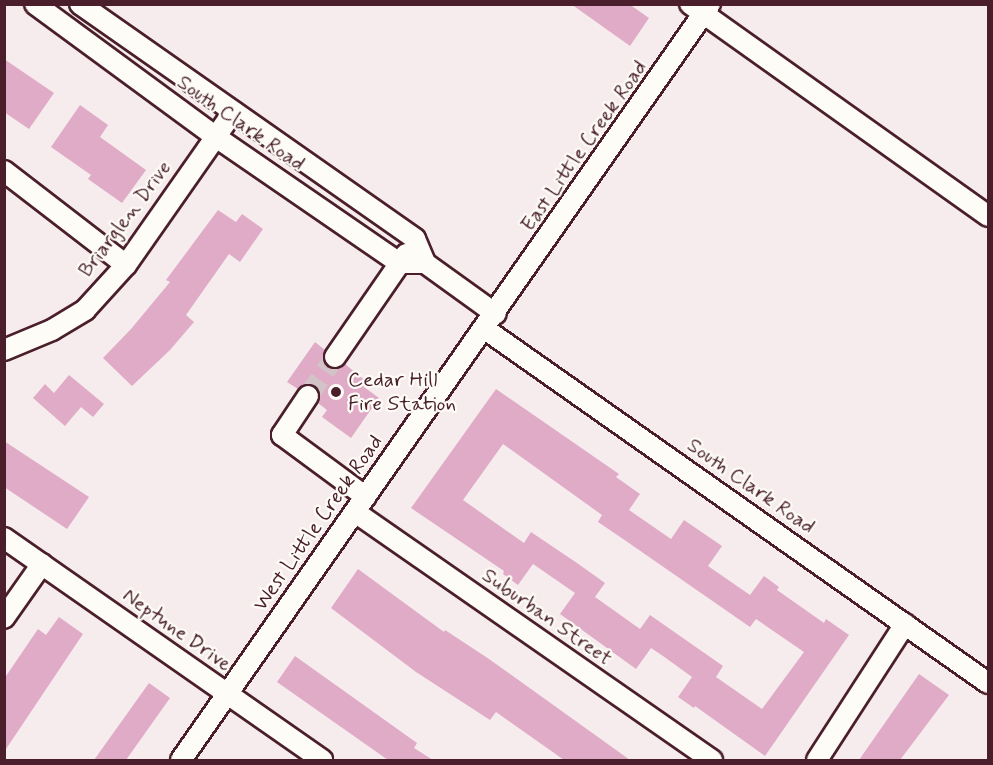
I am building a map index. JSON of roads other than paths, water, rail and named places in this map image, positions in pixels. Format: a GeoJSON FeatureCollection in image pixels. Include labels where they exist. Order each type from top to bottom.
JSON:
{"type":"FeatureCollection","features":[{"type":"Feature","properties":{"kind":"street","name":"South Clark Road"},"geometry":{"type":"LineString","coordinates":[[35,4],[216,137],[399,263]]}},
{"type":"Feature","properties":{"kind":"street","name":"South Clark Road"},"geometry":{"type":"LineString","coordinates":[[80,4],[415,238]]}},
{"type":"Feature","properties":{"kind":"street"},"geometry":{"type":"LineString","coordinates":[[702,8],[988,216]]}},
{"type":"Feature","properties":{"kind":"street","name":"East Little Creek Road"},"geometry":{"type":"LineString","coordinates":[[490,321],[702,8]]}},
{"type":"Feature","properties":{"kind":"street","name":"Briarglen Drive"},"geometry":{"type":"LineString","coordinates":[[4,350],[52,330],[85,310],[126,265],[233,112]]}},
{"type":"Feature","properties":{"kind":"street"},"geometry":{"type":"LineString","coordinates":[[4,171],[126,265]]}},
{"type":"Feature","properties":{"kind":"street"},"geometry":{"type":"LineString","coordinates":[[399,263],[425,263],[415,238]]}},
{"type":"Feature","properties":{"kind":"street"},"geometry":{"type":"LineString","coordinates":[[335,357],[415,238]]}},
{"type":"Feature","properties":{"kind":"street","name":"South Clark Road"},"geometry":{"type":"LineString","coordinates":[[425,263],[490,321],[988,683]]}},
{"type":"Feature","properties":{"kind":"street","name":"West Little Creek Road"},"geometry":{"type":"LineString","coordinates":[[181,760],[490,321]]}},
{"type":"Feature","properties":{"kind":"street","name":"Suburban Street"},"geometry":{"type":"LineString","coordinates":[[308,396],[282,435],[361,504],[712,760]]}},
{"type":"Feature","properties":{"kind":"street","name":"Neptune Drive"},"geometry":{"type":"LineString","coordinates":[[4,538],[322,760]]}},
{"type":"Feature","properties":{"kind":"street"},"geometry":{"type":"LineString","coordinates":[[4,618],[42,564]]}},
{"type":"Feature","properties":{"kind":"street"},"geometry":{"type":"LineString","coordinates":[[817,760],[905,624]]}},
{"type":"Feature","properties":{"kind":"tunnel"},"geometry":{"type":"LineString","coordinates":[[308,396],[335,357]]}},
{"type":"Feature","properties":{"kind":"place","name":"Cedar Hill Fire Station"},"geometry":{"type":"Point","coordinates":[336,392]}}]}
